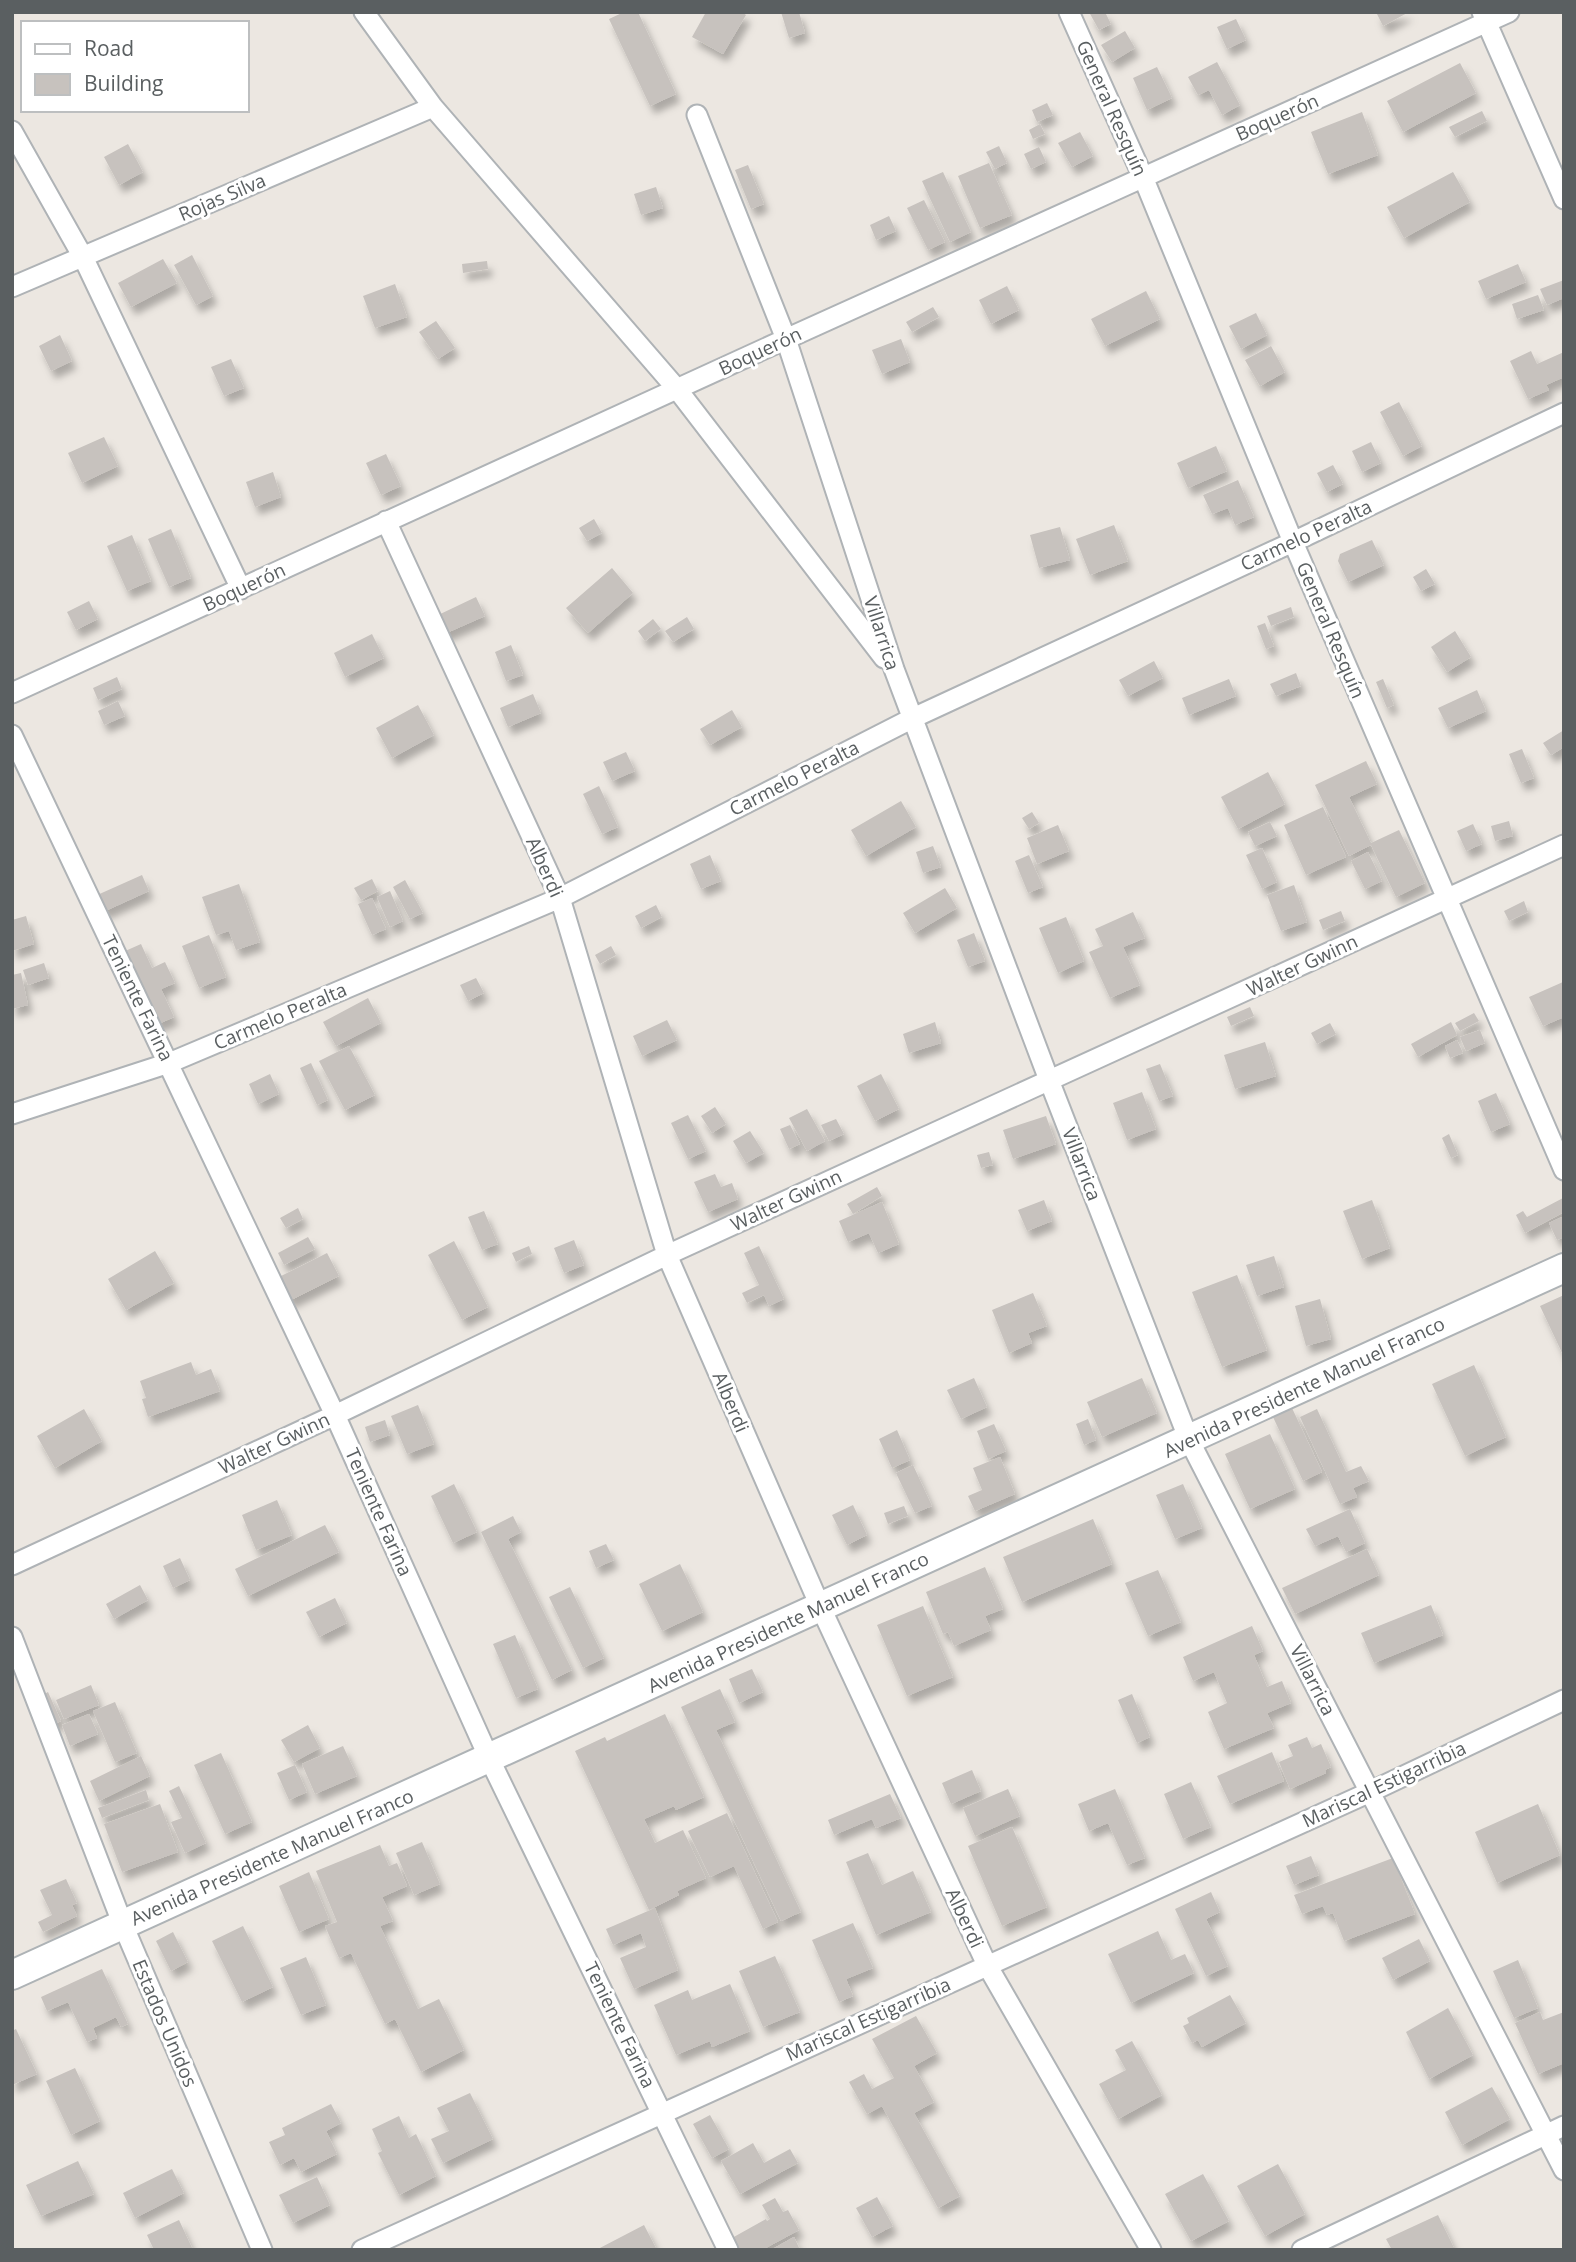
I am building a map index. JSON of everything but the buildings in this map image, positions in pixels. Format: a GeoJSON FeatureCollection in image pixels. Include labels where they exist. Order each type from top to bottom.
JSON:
{"type":"FeatureCollection","features":[{"type":"Feature","properties":{"kind":"main road","name":"Avenida Presidente Manuel Franco"},"geometry":{"type":"LineString","coordinates":[[12,1975],[1564,1268]]}},
{"type":"Feature","properties":{"kind":"street"},"geometry":{"type":"LineString","coordinates":[[364,12],[433,107],[677,389],[894,669]]}},
{"type":"Feature","properties":{"kind":"street","name":"General Resquín"},"geometry":{"type":"LineString","coordinates":[[1069,12],[1143,177],[1293,542],[1564,1170]]}},
{"type":"Feature","properties":{"kind":"street","name":"Boquerón"},"geometry":{"type":"LineString","coordinates":[[12,693],[1485,18],[1509,12]]}},
{"type":"Feature","properties":{"kind":"street"},"geometry":{"type":"LineString","coordinates":[[1485,18],[1564,198]]}},
{"type":"Feature","properties":{"kind":"street","name":"Rojas Silva"},"geometry":{"type":"LineString","coordinates":[[12,287],[433,107]]}},
{"type":"Feature","properties":{"kind":"street","name":"Villarrica"},"geometry":{"type":"LineString","coordinates":[[697,115],[786,339],[894,669],[1049,1080],[1189,1440],[1564,2170]]}},
{"type":"Feature","properties":{"kind":"street"},"geometry":{"type":"LineString","coordinates":[[12,131],[83,257],[241,589]]}},
{"type":"Feature","properties":{"kind":"street","name":"Carmelo Peralta"},"geometry":{"type":"LineString","coordinates":[[12,1114],[169,1063],[560,898],[913,718],[1564,413]]}},
{"type":"Feature","properties":{"kind":"street","name":"Alberdi"},"geometry":{"type":"LineString","coordinates":[[386,521],[560,898],[667,1255],[820,1606],[987,1965],[1151,2250]]}},
{"type":"Feature","properties":{"kind":"street","name":"Teniente Farina"},"geometry":{"type":"LineString","coordinates":[[12,735],[335,1415],[489,1758],[728,2250]]}},
{"type":"Feature","properties":{"kind":"street","name":"Walter Gwinn"},"geometry":{"type":"LineString","coordinates":[[12,1564],[335,1415],[667,1255],[1564,845]]}},
{"type":"Feature","properties":{"kind":"street","name":"Estados Unidos"},"geometry":{"type":"LineString","coordinates":[[12,1637],[123,1925],[262,2250]]}},
{"type":"Feature","properties":{"kind":"street","name":"Mariscal Estigarribia"},"geometry":{"type":"LineString","coordinates":[[362,2250],[1564,1700]]}},
{"type":"Feature","properties":{"kind":"street"},"geometry":{"type":"LineString","coordinates":[[1302,2250],[1564,2126]]}}]}
